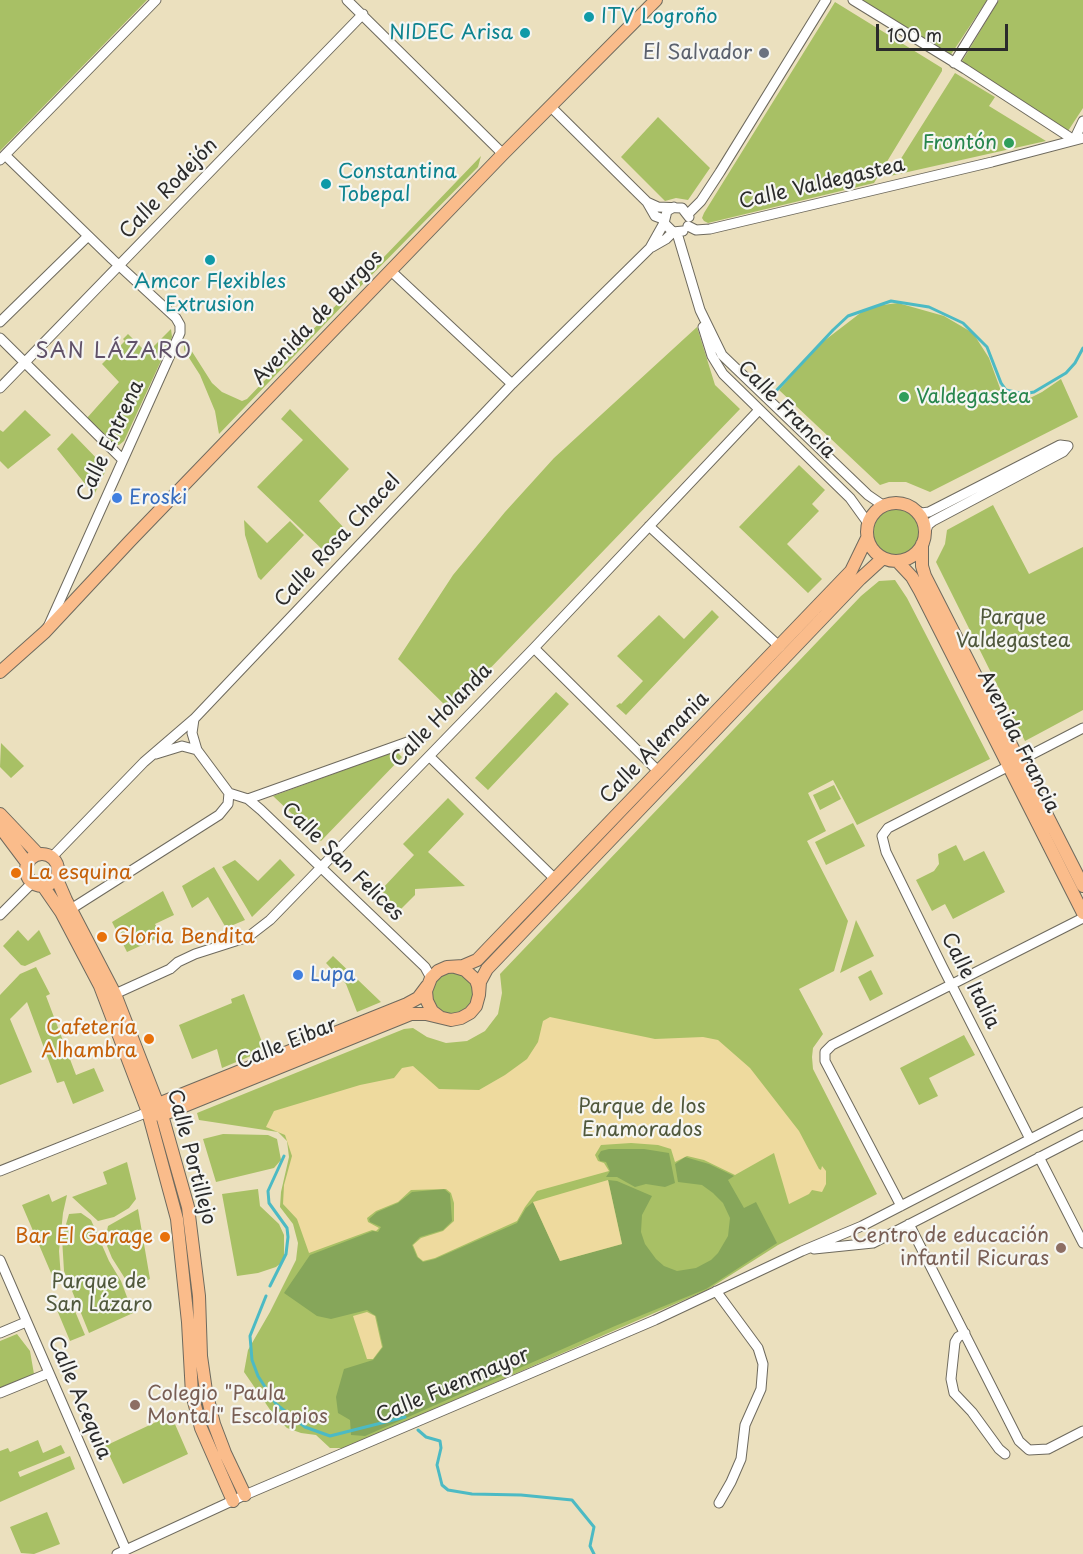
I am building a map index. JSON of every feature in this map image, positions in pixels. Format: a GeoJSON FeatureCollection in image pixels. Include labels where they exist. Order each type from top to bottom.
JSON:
{"type":"FeatureCollection","features":[{"type":"Feature","properties":{"kind":"main road","name":"Avenida de Burgos"},"geometry":{"type":"LineString","coordinates":[[0,672],[45,632],[503,154],[656,0]]}},
{"type":"Feature","properties":{"kind":"main road"},"geometry":{"type":"LineString","coordinates":[[897,503],[907,506],[918,514],[924,527],[924,539],[913,555],[897,561],[889,561],[873,550],[867,538],[868,523],[877,510],[884,506],[897,503]]}},
{"type":"Feature","properties":{"kind":"main road","name":"Calle Alemania"},"geometry":{"type":"LineString","coordinates":[[455,967],[477,960],[780,647],[851,571],[867,538]]}},
{"type":"Feature","properties":{"kind":"main road","name":"Avenida Francia"},"geometry":{"type":"LineString","coordinates":[[924,539],[922,566],[925,576],[1083,913]]}},
{"type":"Feature","properties":{"kind":"main road","name":"Calle Alemania"},"geometry":{"type":"LineString","coordinates":[[479,995],[480,982],[487,969],[883,558]]}},
{"type":"Feature","properties":{"kind":"main road","name":"Avenida Francia"},"geometry":{"type":"LineString","coordinates":[[897,561],[912,577],[1083,886]]}},
{"type":"Feature","properties":{"kind":"main road","name":"Avenida de Burgos"},"geometry":{"type":"LineString","coordinates":[[0,679],[11,664]]}},
{"type":"Feature","properties":{"kind":"main road"},"geometry":{"type":"LineString","coordinates":[[0,814],[38,854],[52,857],[58,867],[56,877],[50,884],[38,885],[26,875],[27,862],[0,827]]}},
{"type":"Feature","properties":{"kind":"main road"},"geometry":{"type":"LineString","coordinates":[[27,862],[38,854]]}},
{"type":"Feature","properties":{"kind":"main road","name":"Calle Portillejo"},"geometry":{"type":"LineString","coordinates":[[56,877],[115,994],[188,1207],[200,1296],[201,1356],[206,1391],[214,1424],[239,1498]]}},
{"type":"Feature","properties":{"kind":"main road","name":"Calle Portillejo"},"geometry":{"type":"LineString","coordinates":[[38,885],[62,912],[100,986],[156,1110]]}},
{"type":"Feature","properties":{"kind":"main road"},"geometry":{"type":"LineString","coordinates":[[455,967],[465,970],[476,980],[479,995],[476,1006],[470,1013],[452,1020],[441,1017],[432,1011],[427,1001],[430,975],[455,967]]}},
{"type":"Feature","properties":{"kind":"main road","name":"Calle Eibar"},"geometry":{"type":"LineString","coordinates":[[156,1110],[407,1004],[418,998],[430,975]]}},
{"type":"Feature","properties":{"kind":"main road","name":"Calle Eibar"},"geometry":{"type":"LineString","coordinates":[[156,1110],[411,1014],[441,1017]]}},
{"type":"Feature","properties":{"kind":"street"},"geometry":{"type":"LineString","coordinates":[[3,158],[156,0]]}},
{"type":"Feature","properties":{"kind":"street"},"geometry":{"type":"LineString","coordinates":[[347,0],[503,154]]}},
{"type":"Feature","properties":{"kind":"street","name":"Calle Rosa Chacel"},"geometry":{"type":"LineString","coordinates":[[52,857],[144,762],[194,719],[512,384],[650,248],[683,225],[720,172],[826,0]]}},
{"type":"Feature","properties":{"kind":"street"},"geometry":{"type":"LineString","coordinates":[[853,0],[1078,139],[1083,121]]}},
{"type":"Feature","properties":{"kind":"street"},"geometry":{"type":"LineString","coordinates":[[954,63],[993,0]]}},
{"type":"Feature","properties":{"kind":"street","name":"Calle Rodejón"},"geometry":{"type":"LineString","coordinates":[[0,388],[363,15]]}},
{"type":"Feature","properties":{"kind":"street"},"geometry":{"type":"LineString","coordinates":[[550,106],[647,202],[655,216],[664,221],[683,225],[682,208],[658,207],[647,202]]}},
{"type":"Feature","properties":{"kind":"street","name":"Calle Valdegastea"},"geometry":{"type":"LineString","coordinates":[[683,225],[699,225],[710,229],[986,164],[1078,139]]}},
{"type":"Feature","properties":{"kind":"street","name":"Calle Entrena"},"geometry":{"type":"LineString","coordinates":[[3,158],[180,324],[180,333],[45,632]]}},
{"type":"Feature","properties":{"kind":"street","name":"Calle Rosa Chacel"},"geometry":{"type":"LineString","coordinates":[[650,248],[667,211],[674,207]]}},
{"type":"Feature","properties":{"kind":"street","name":"Calle Francia"},"geometry":{"type":"LineString","coordinates":[[683,225],[684,256],[700,310],[716,345],[728,361],[868,495],[884,506]]}},
{"type":"Feature","properties":{"kind":"street"},"geometry":{"type":"LineString","coordinates":[[0,322],[87,236]]}},
{"type":"Feature","properties":{"kind":"street"},"geometry":{"type":"LineString","coordinates":[[390,271],[512,384]]}},
{"type":"Feature","properties":{"kind":"street","name":"Calle Francia"},"geometry":{"type":"LineString","coordinates":[[700,310],[702,326],[717,366],[850,498],[868,523]]}},
{"type":"Feature","properties":{"kind":"street"},"geometry":{"type":"LineString","coordinates":[[0,338],[122,459]]}},
{"type":"Feature","properties":{"kind":"street","name":"Calle Holanda"},"geometry":{"type":"LineString","coordinates":[[115,994],[171,969],[186,958],[248,937],[256,932],[323,868],[759,410]]}},
{"type":"Feature","properties":{"kind":"street"},"geometry":{"type":"LineString","coordinates":[[907,506],[922,513],[929,512],[1060,445],[1068,446],[1064,452],[933,521],[928,525],[924,539]]}},
{"type":"Feature","properties":{"kind":"street"},"geometry":{"type":"LineString","coordinates":[[650,526],[780,647]]}},
{"type":"Feature","properties":{"kind":"street"},"geometry":{"type":"LineString","coordinates":[[534,648],[659,772]]}},
{"type":"Feature","properties":{"kind":"street"},"geometry":{"type":"LineString","coordinates":[[71,909],[208,823],[228,804],[229,793],[197,750],[192,733],[194,719]]}},
{"type":"Feature","properties":{"kind":"street"},"geometry":{"type":"LineString","coordinates":[[1014,764],[1083,728]]}},
{"type":"Feature","properties":{"kind":"street"},"geometry":{"type":"LineString","coordinates":[[248,799],[428,735]]}},
{"type":"Feature","properties":{"kind":"street"},"geometry":{"type":"LineString","coordinates":[[144,762],[159,752],[182,746],[197,750]]}},
{"type":"Feature","properties":{"kind":"street"},"geometry":{"type":"LineString","coordinates":[[429,756],[555,879]]}},
{"type":"Feature","properties":{"kind":"street","name":"Calle Italia"},"geometry":{"type":"LineString","coordinates":[[1014,764],[888,828],[882,836],[886,852],[1030,1139]]}},
{"type":"Feature","properties":{"kind":"street","name":"Calle San Felices"},"geometry":{"type":"LineString","coordinates":[[229,793],[248,799],[323,868],[430,975]]}},
{"type":"Feature","properties":{"kind":"street"},"geometry":{"type":"LineString","coordinates":[[0,915],[38,885]]}},
{"type":"Feature","properties":{"kind":"street"},"geometry":{"type":"LineString","coordinates":[[901,1206],[825,1061],[825,1052],[832,1045],[1083,918]]}},
{"type":"Feature","properties":{"kind":"street","name":"Calle Eibar"},"geometry":{"type":"LineString","coordinates":[[0,1171],[156,1110]]}},
{"type":"Feature","properties":{"kind":"street","name":"Calle Fuenmayor"},"geometry":{"type":"LineString","coordinates":[[117,1554],[239,1498],[655,1320],[802,1251],[862,1226],[1083,1112]]}},
{"type":"Feature","properties":{"kind":"street","name":"Calle Fuenmayor"},"geometry":{"type":"LineString","coordinates":[[802,1251],[868,1244],[1083,1135]]}},
{"type":"Feature","properties":{"kind":"street"},"geometry":{"type":"LineString","coordinates":[[1039,1157],[1083,1243]]}},
{"type":"Feature","properties":{"kind":"street"},"geometry":{"type":"LineString","coordinates":[[909,1224],[1019,1441],[1029,1450],[1048,1449],[1083,1431]]}},
{"type":"Feature","properties":{"kind":"street"},"geometry":{"type":"LineString","coordinates":[[862,1226],[859,1232],[868,1244]]}},
{"type":"Feature","properties":{"kind":"street","name":"Calle Acequia"},"geometry":{"type":"LineString","coordinates":[[0,1260],[126,1550]]}},
{"type":"Feature","properties":{"kind":"street"},"geometry":{"type":"LineString","coordinates":[[716,1291],[758,1348],[763,1364],[761,1389],[746,1425],[741,1459],[719,1503]]}},
{"type":"Feature","properties":{"kind":"street"},"geometry":{"type":"LineString","coordinates":[[0,1334],[26,1322]]}},
{"type":"Feature","properties":{"kind":"street"},"geometry":{"type":"LineString","coordinates":[[965,1333],[955,1342],[951,1378],[954,1393],[1005,1454]]}},
{"type":"Feature","properties":{"kind":"street"},"geometry":{"type":"LineString","coordinates":[[0,1393],[49,1373]]}},
{"type":"Feature","properties":{"kind":"green space"},"geometry":{"type":"Polygon","coordinates":[[[0,0],[147,0],[0,151],[0,0]]]}},
{"type":"Feature","properties":{"kind":"green space"},"geometry":{"type":"Polygon","coordinates":[[[859,0],[987,0],[950,56],[859,0]]]}},
{"type":"Feature","properties":{"kind":"green space"},"geometry":{"type":"Polygon","coordinates":[[[999,0],[1083,0],[1083,108],[1068,131],[961,63],[999,0]]]}},
{"type":"Feature","properties":{"kind":"green space"},"geometry":{"type":"Polygon","coordinates":[[[835,2],[942,68],[942,71],[874,183],[708,223],[704,221],[702,218],[704,213],[835,2]]]}},
{"type":"Feature","properties":{"kind":"green space"},"geometry":{"type":"Polygon","coordinates":[[[955,73],[995,97],[989,106],[1046,141],[890,176],[955,73]]]}},
{"type":"Feature","properties":{"kind":"green space"},"geometry":{"type":"Polygon","coordinates":[[[658,117],[710,168],[688,200],[676,198],[665,201],[621,157],[658,117]]]}},
{"type":"Feature","properties":{"kind":"green space"},"geometry":{"type":"Polygon","coordinates":[[[481,156],[478,167],[358,289],[357,285],[481,156]]]}},
{"type":"Feature","properties":{"kind":"green space"},"geometry":{"type":"Polygon","coordinates":[[[341,300],[347,301],[219,434],[215,411],[200,375],[184,350],[184,343],[212,383],[222,392],[242,401],[247,399],[341,300]]]}},
{"type":"Feature","properties":{"kind":"green space","name":"Valdegastea"},"geometry":{"type":"Polygon","coordinates":[[[898,303],[944,316],[973,333],[989,358],[1001,391],[1013,396],[1030,398],[1061,379],[1078,417],[930,492],[906,482],[889,482],[880,485],[779,390],[820,344],[863,311],[875,306],[898,303]]]}},
{"type":"Feature","properties":{"kind":"green space"},"geometry":{"type":"Polygon","coordinates":[[[697,327],[715,385],[740,409],[450,710],[398,659],[453,575],[505,512],[554,458],[697,327]]]}},
{"type":"Feature","properties":{"kind":"green space"},"geometry":{"type":"Polygon","coordinates":[[[171,329],[172,337],[124,441],[115,445],[87,418],[119,382],[102,364],[125,341],[123,339],[128,334],[147,353],[171,329]]]}},
{"type":"Feature","properties":{"kind":"green space"},"geometry":{"type":"Polygon","coordinates":[[[290,409],[349,469],[319,501],[345,529],[325,552],[257,487],[303,440],[281,419],[290,409]]]}},
{"type":"Feature","properties":{"kind":"green space"},"geometry":{"type":"Polygon","coordinates":[[[25,410],[51,435],[8,469],[0,461],[0,430],[3,432],[25,410]]]}},
{"type":"Feature","properties":{"kind":"green space"},"geometry":{"type":"Polygon","coordinates":[[[72,433],[106,470],[94,495],[57,449],[72,433]]]}},
{"type":"Feature","properties":{"kind":"green space"},"geometry":{"type":"Polygon","coordinates":[[[799,465],[825,490],[812,504],[819,511],[787,544],[822,579],[808,593],[739,527],[799,465]]]}},
{"type":"Feature","properties":{"kind":"green space","name":"Parque Valdegastea"},"geometry":{"type":"Polygon","coordinates":[[[993,505],[1029,574],[1083,547],[1083,710],[1025,741],[936,562],[945,544],[947,530],[993,505]]]}},
{"type":"Feature","properties":{"kind":"green space"},"geometry":{"type":"Polygon","coordinates":[[[896,509],[912,516],[919,532],[912,548],[896,555],[880,548],[873,532],[880,516],[896,509]]]}},
{"type":"Feature","properties":{"kind":"green space"},"geometry":{"type":"Polygon","coordinates":[[[244,520],[267,543],[290,521],[304,535],[261,580],[258,577],[245,535],[244,520]]]}},
{"type":"Feature","properties":{"kind":"green space","name":"Parque de los Enamorados"},"geometry":{"type":"Polygon","coordinates":[[[895,580],[907,598],[990,759],[857,825],[833,780],[808,793],[826,831],[807,841],[848,921],[834,971],[799,989],[823,1034],[813,1048],[813,1069],[877,1194],[778,1245],[707,1290],[345,1448],[330,1448],[316,1435],[287,1428],[273,1414],[244,1372],[248,1350],[296,1260],[298,1243],[293,1224],[280,1207],[289,1157],[287,1141],[278,1132],[199,1120],[197,1113],[404,1029],[413,1028],[427,1037],[446,1043],[467,1041],[485,1031],[498,1014],[502,993],[500,974],[861,596],[879,581],[895,580]]]}},
{"type":"Feature","properties":{"kind":"green space"},"geometry":{"type":"Polygon","coordinates":[[[712,610],[719,617],[626,715],[616,706],[621,704],[643,681],[617,656],[659,615],[684,639],[712,610]]]}},
{"type":"Feature","properties":{"kind":"green space"},"geometry":{"type":"Polygon","coordinates":[[[556,692],[569,704],[488,790],[475,778],[556,692]]]}},
{"type":"Feature","properties":{"kind":"green space"},"geometry":{"type":"Polygon","coordinates":[[[1,743],[24,766],[11,778],[0,767],[1,743]]]}},
{"type":"Feature","properties":{"kind":"green space"},"geometry":{"type":"Polygon","coordinates":[[[396,751],[402,757],[321,841],[273,796],[396,751]]]}},
{"type":"Feature","properties":{"kind":"green space"},"geometry":{"type":"Polygon","coordinates":[[[834,785],[841,799],[820,810],[813,795],[834,785]]]}},
{"type":"Feature","properties":{"kind":"green space"},"geometry":{"type":"Polygon","coordinates":[[[448,798],[464,814],[428,852],[465,886],[415,889],[415,895],[397,913],[382,899],[386,895],[381,890],[414,855],[403,844],[448,798]]]}},
{"type":"Feature","properties":{"kind":"green space"},"geometry":{"type":"Polygon","coordinates":[[[853,823],[865,846],[826,865],[815,842],[853,823]]]}},
{"type":"Feature","properties":{"kind":"green space"},"geometry":{"type":"Polygon","coordinates":[[[956,845],[964,861],[984,851],[1005,892],[953,919],[945,904],[932,911],[916,880],[934,871],[939,864],[938,854],[956,845]]]}},
{"type":"Feature","properties":{"kind":"green space"},"geometry":{"type":"Polygon","coordinates":[[[280,859],[295,875],[252,917],[222,867],[235,860],[258,881],[280,859]]]}},
{"type":"Feature","properties":{"kind":"green space"},"geometry":{"type":"Polygon","coordinates":[[[214,867],[245,920],[226,928],[208,897],[192,908],[182,886],[214,867]]]}},
{"type":"Feature","properties":{"kind":"green space"},"geometry":{"type":"Polygon","coordinates":[[[163,891],[174,915],[155,924],[162,936],[127,952],[112,922],[163,891]]]}},
{"type":"Feature","properties":{"kind":"green space"},"geometry":{"type":"Polygon","coordinates":[[[856,920],[874,956],[840,973],[856,920]]]}},
{"type":"Feature","properties":{"kind":"green space"},"geometry":{"type":"Polygon","coordinates":[[[18,930],[28,941],[39,930],[51,954],[25,966],[21,965],[3,946],[18,930]]]}},
{"type":"Feature","properties":{"kind":"green space"},"geometry":{"type":"Polygon","coordinates":[[[333,956],[381,1002],[357,1012],[346,984],[326,963],[333,956]]]}},
{"type":"Feature","properties":{"kind":"green space"},"geometry":{"type":"Polygon","coordinates":[[[36,967],[50,994],[46,996],[76,1075],[94,1068],[104,1091],[73,1104],[64,1081],[57,1083],[27,1002],[10,1019],[32,1072],[0,1085],[0,995],[20,974],[36,967]]]}},
{"type":"Feature","properties":{"kind":"green space"},"geometry":{"type":"Polygon","coordinates":[[[871,970],[883,994],[870,1001],[858,977],[871,970]]]}},
{"type":"Feature","properties":{"kind":"green space"},"geometry":{"type":"Polygon","coordinates":[[[453,972],[461,973],[468,978],[473,985],[473,1001],[468,1008],[461,1013],[453,1014],[445,1013],[438,1008],[433,1001],[432,993],[433,985],[438,978],[445,973],[453,972]]]}},
{"type":"Feature","properties":{"kind":"green space"},"geometry":{"type":"Polygon","coordinates":[[[244,994],[265,1050],[222,1068],[217,1049],[192,1059],[179,1025],[232,1003],[231,999],[244,994]]]}},
{"type":"Feature","properties":{"kind":"green space"},"geometry":{"type":"Polygon","coordinates":[[[964,1035],[975,1055],[929,1078],[938,1096],[919,1105],[900,1068],[964,1035]]]}},
{"type":"Feature","properties":{"kind":"green space"},"geometry":{"type":"Polygon","coordinates":[[[223,1134],[268,1135],[277,1139],[281,1160],[274,1168],[216,1182],[203,1139],[223,1134]]]}},
{"type":"Feature","properties":{"kind":"green space"},"geometry":{"type":"Polygon","coordinates":[[[644,1149],[669,1153],[675,1183],[665,1187],[646,1184],[635,1187],[617,1177],[606,1177],[610,1171],[606,1162],[600,1161],[598,1156],[601,1151],[644,1149]]]}},
{"type":"Feature","properties":{"kind":"green space"},"geometry":{"type":"Polygon","coordinates":[[[685,1157],[709,1164],[734,1176],[728,1180],[744,1208],[756,1202],[777,1243],[706,1289],[615,1326],[365,1436],[351,1435],[350,1420],[338,1413],[336,1397],[344,1369],[373,1360],[383,1347],[376,1316],[367,1310],[331,1319],[317,1316],[284,1293],[310,1255],[373,1231],[378,1232],[381,1227],[370,1222],[369,1219],[377,1212],[398,1203],[412,1192],[444,1189],[450,1194],[452,1221],[443,1230],[420,1237],[412,1245],[417,1257],[423,1262],[435,1259],[517,1223],[526,1208],[533,1202],[560,1261],[622,1244],[608,1180],[617,1181],[652,1196],[642,1215],[641,1232],[645,1244],[656,1259],[664,1266],[677,1271],[696,1268],[711,1260],[718,1253],[728,1236],[730,1218],[723,1203],[702,1185],[678,1182],[675,1164],[685,1157]]]}},
{"type":"Feature","properties":{"kind":"green space","name":"Parque de San Lázaro"},"geometry":{"type":"Polygon","coordinates":[[[127,1162],[136,1199],[129,1208],[114,1217],[98,1221],[72,1197],[107,1184],[103,1172],[127,1162]]]}},
{"type":"Feature","properties":{"kind":"green space"},"geometry":{"type":"Polygon","coordinates":[[[258,1189],[260,1206],[279,1224],[284,1235],[284,1256],[276,1267],[237,1276],[222,1194],[258,1189]]]}},
{"type":"Feature","properties":{"kind":"green space","name":"Parque de San Lázaro"},"geometry":{"type":"Polygon","coordinates":[[[49,1194],[52,1202],[67,1195],[59,1251],[61,1278],[54,1280],[22,1205],[49,1194]]]}},
{"type":"Feature","properties":{"kind":"green space","name":"Parque de San Lázaro"},"geometry":{"type":"Polygon","coordinates":[[[138,1209],[150,1279],[131,1288],[112,1258],[105,1241],[108,1226],[138,1209]]]}},
{"type":"Feature","properties":{"kind":"green space","name":"Parque de San Lázaro"},"geometry":{"type":"Polygon","coordinates":[[[81,1213],[91,1220],[109,1261],[121,1281],[133,1313],[89,1333],[64,1271],[62,1238],[69,1214],[81,1213]]]}},
{"type":"Feature","properties":{"kind":"green space"},"geometry":{"type":"Polygon","coordinates":[[[72,1304],[85,1335],[70,1341],[57,1310],[72,1304]]]}},
{"type":"Feature","properties":{"kind":"green space"},"geometry":{"type":"Polygon","coordinates":[[[17,1334],[30,1351],[34,1374],[0,1388],[0,1341],[17,1334]]]}},
{"type":"Feature","properties":{"kind":"green space"},"geometry":{"type":"Polygon","coordinates":[[[171,1415],[188,1454],[123,1484],[105,1446],[171,1415]]]}},
{"type":"Feature","properties":{"kind":"green space"},"geometry":{"type":"Polygon","coordinates":[[[38,1440],[43,1453],[61,1445],[65,1453],[18,1472],[20,1477],[70,1456],[75,1469],[0,1502],[0,1451],[8,1448],[10,1452],[38,1440]]]}},
{"type":"Feature","properties":{"kind":"green space"},"geometry":{"type":"Polygon","coordinates":[[[47,1512],[60,1544],[34,1554],[21,1553],[10,1527],[47,1512]]]}},
{"type":"Feature","properties":{"kind":"sand"},"geometry":{"type":"Polygon","coordinates":[[[550,1017],[655,1039],[703,1037],[718,1040],[750,1068],[799,1131],[819,1169],[821,1170],[822,1166],[826,1171],[826,1184],[822,1192],[812,1190],[809,1194],[789,1204],[774,1153],[735,1175],[704,1160],[687,1156],[675,1162],[671,1149],[658,1145],[631,1143],[601,1145],[595,1155],[609,1171],[537,1191],[517,1221],[435,1258],[423,1261],[418,1257],[413,1245],[421,1238],[443,1231],[454,1221],[454,1203],[451,1193],[446,1189],[411,1190],[398,1202],[376,1211],[367,1218],[368,1222],[379,1228],[376,1231],[372,1230],[309,1253],[297,1219],[283,1204],[284,1185],[292,1156],[285,1135],[266,1127],[274,1111],[360,1085],[394,1078],[402,1068],[413,1066],[439,1089],[479,1090],[527,1059],[538,1042],[543,1021],[550,1017]]]}},
{"type":"Feature","properties":{"kind":"sand"},"geometry":{"type":"Polygon","coordinates":[[[608,1180],[622,1244],[560,1261],[533,1202],[608,1180]]]}},
{"type":"Feature","properties":{"kind":"sand"},"geometry":{"type":"Polygon","coordinates":[[[367,1312],[375,1316],[382,1347],[373,1359],[367,1359],[353,1316],[367,1312]]]}},
{"type":"Feature","properties":{"kind":"waterway"},"geometry":{"type":"LineString","coordinates":[[775,392],[848,316],[891,301],[929,307],[963,323],[987,347],[1006,390],[1024,394],[1034,392],[1066,373],[1075,363],[1083,348]]}},
{"type":"Feature","properties":{"kind":"waterway"},"geometry":{"type":"LineString","coordinates":[[270,1286],[286,1254],[288,1237],[287,1228],[269,1203],[268,1191],[284,1156]]}},
{"type":"Feature","properties":{"kind":"waterway"},"geometry":{"type":"LineString","coordinates":[[266,1296],[250,1336],[252,1360],[258,1376],[276,1404],[305,1427],[330,1436],[405,1417]]}},
{"type":"Feature","properties":{"kind":"waterway"},"geometry":{"type":"LineString","coordinates":[[418,1430],[426,1437],[440,1441],[441,1448],[437,1465],[442,1485],[448,1490],[472,1494],[521,1495],[572,1500],[594,1527],[590,1546],[594,1554]]}},
{"type":"Feature","properties":{"kind":"place","name":"ITV Logroño"},"geometry":{"type":"Point","coordinates":[589,17]}},
{"type":"Feature","properties":{"kind":"place","name":"NIDEC Arisa"},"geometry":{"type":"Point","coordinates":[525,33]}},
{"type":"Feature","properties":{"kind":"place","name":"El Salvador"},"geometry":{"type":"Point","coordinates":[764,53]}},
{"type":"Feature","properties":{"kind":"place","name":"Frontón"},"geometry":{"type":"Point","coordinates":[1009,143]}},
{"type":"Feature","properties":{"kind":"place","name":"Constantina Tobepal"},"geometry":{"type":"Point","coordinates":[326,184]}},
{"type":"Feature","properties":{"kind":"place","name":"Amcor Flexibles Extrusion"},"geometry":{"type":"Point","coordinates":[210,260]}},
{"type":"Feature","properties":{"kind":"place","name":"Valdegastea"},"geometry":{"type":"Point","coordinates":[904,397]}},
{"type":"Feature","properties":{"kind":"place","name":"Eroski"},"geometry":{"type":"Point","coordinates":[117,498]}},
{"type":"Feature","properties":{"kind":"place","name":"La esquina"},"geometry":{"type":"Point","coordinates":[16,873]}},
{"type":"Feature","properties":{"kind":"place","name":"Gloria Bendita"},"geometry":{"type":"Point","coordinates":[102,937]}},
{"type":"Feature","properties":{"kind":"place","name":"Lupa"},"geometry":{"type":"Point","coordinates":[298,975]}},
{"type":"Feature","properties":{"kind":"place","name":"Cafetería Alhambra"},"geometry":{"type":"Point","coordinates":[149,1039]}},
{"type":"Feature","properties":{"kind":"place","name":"Bar El Garage"},"geometry":{"type":"Point","coordinates":[165,1237]}},
{"type":"Feature","properties":{"kind":"place","name":"Centro de educación infantil Ricuras"},"geometry":{"type":"Point","coordinates":[1061,1248]}},
{"type":"Feature","properties":{"kind":"place","name":"Colegio \"Paula Montal\" Escolapios"},"geometry":{"type":"Point","coordinates":[135,1405]}},
{"type":"Feature","properties":{"kind":"district","name":"SAN LÁZARO"},"geometry":{"type":"Point","coordinates":[114,352]}}]}
